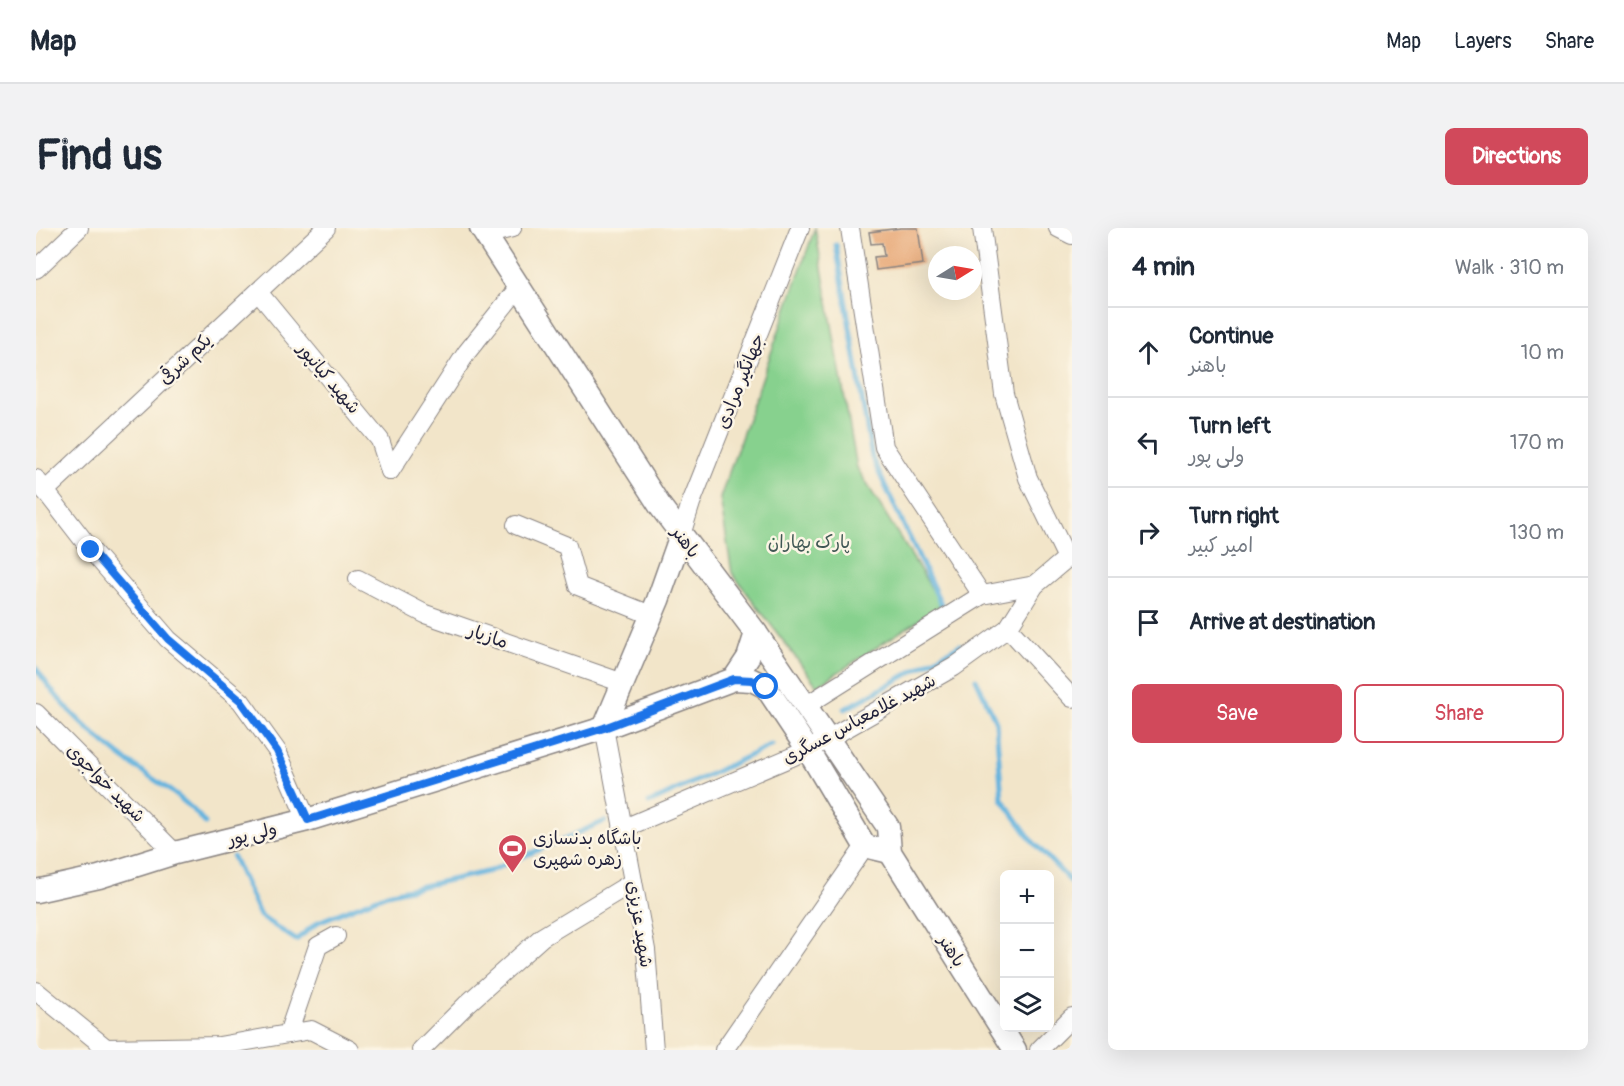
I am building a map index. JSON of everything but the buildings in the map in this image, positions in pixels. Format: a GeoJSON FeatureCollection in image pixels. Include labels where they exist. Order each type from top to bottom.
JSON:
{"type":"FeatureCollection","features":[{"type":"Feature","properties":{"kind":"main road","name":"باهنر"},"geometry":{"type":"LineString","coordinates":[[483,231],[681,536],[756,633],[888,827],[890,852],[1015,1050]]}},
{"type":"Feature","properties":{"kind":"main road"},"geometry":{"type":"LineString","coordinates":[[604,728],[681,536]]}},
{"type":"Feature","properties":{"kind":"main road"},"geometry":{"type":"LineString","coordinates":[[734,679],[748,658],[756,633]]}},
{"type":"Feature","properties":{"kind":"main road"},"geometry":{"type":"LineString","coordinates":[[734,679],[752,680],[766,687],[808,750],[865,846],[890,852]]}},
{"type":"Feature","properties":{"kind":"main road","name":"ولی پور"},"geometry":{"type":"LineString","coordinates":[[37,890],[99,877],[175,853],[308,820],[604,728],[734,679]]}},
{"type":"Feature","properties":{"kind":"street"},"geometry":{"type":"LineString","coordinates":[[36,268],[79,228]]}},
{"type":"Feature","properties":{"kind":"street","name":"یکم شرقی"},"geometry":{"type":"LineString","coordinates":[[41,485],[258,292],[326,228]]}},
{"type":"Feature","properties":{"kind":"street"},"geometry":{"type":"LineString","coordinates":[[483,231],[512,228]]}},
{"type":"Feature","properties":{"kind":"street","name":"جهانگیر مرادی"},"geometry":{"type":"LineString","coordinates":[[681,536],[691,503],[800,228]]}},
{"type":"Feature","properties":{"kind":"street"},"geometry":{"type":"LineString","coordinates":[[850,228],[884,447],[982,595]]}},
{"type":"Feature","properties":{"kind":"street"},"geometry":{"type":"LineString","coordinates":[[982,228],[1004,394],[1028,478],[1070,556]]}},
{"type":"Feature","properties":{"kind":"street"},"geometry":{"type":"LineString","coordinates":[[1058,228],[1072,235]]}},
{"type":"Feature","properties":{"kind":"street","name":"شهید کیانپور"},"geometry":{"type":"LineString","coordinates":[[258,292],[380,440],[390,471],[467,352],[519,287]]}},
{"type":"Feature","properties":{"kind":"street"},"geometry":{"type":"LineString","coordinates":[[41,485],[91,550],[168,639],[241,701],[277,751],[308,820]]}},
{"type":"Feature","properties":{"kind":"street"},"geometry":{"type":"LineString","coordinates":[[516,525],[567,546],[578,586],[651,615]]}},
{"type":"Feature","properties":{"kind":"street","name":"شهید غلامعباس عسگری"},"geometry":{"type":"LineString","coordinates":[[622,828],[808,750],[954,667],[1008,628],[1035,585],[1070,556]]}},
{"type":"Feature","properties":{"kind":"street","name":"مازیار"},"geometry":{"type":"LineString","coordinates":[[358,579],[425,614],[623,683]]}},
{"type":"Feature","properties":{"kind":"street","name":"شهید غلامعباس عسگری"},"geometry":{"type":"LineString","coordinates":[[807,705],[982,595],[1035,585]]}},
{"type":"Feature","properties":{"kind":"street"},"geometry":{"type":"LineString","coordinates":[[1008,628],[1072,698]]}},
{"type":"Feature","properties":{"kind":"street","name":"شهید خواجوی"},"geometry":{"type":"LineString","coordinates":[[36,713],[175,853]]}},
{"type":"Feature","properties":{"kind":"street","name":"شهید عزیزی"},"geometry":{"type":"LineString","coordinates":[[604,728],[646,950],[654,1050]]}},
{"type":"Feature","properties":{"kind":"street"},"geometry":{"type":"LineString","coordinates":[[724,1050],[865,846]]}},
{"type":"Feature","properties":{"kind":"street"},"geometry":{"type":"LineString","coordinates":[[421,1050],[466,1005],[542,937],[633,882]]}},
{"type":"Feature","properties":{"kind":"street"},"geometry":{"type":"LineString","coordinates":[[288,1040],[318,946],[336,936]]}},
{"type":"Feature","properties":{"kind":"street"},"geometry":{"type":"LineString","coordinates":[[36,991],[106,1048],[226,1047],[288,1040],[311,1030],[350,1050]]}},
{"type":"Feature","properties":{"kind":"street"},"geometry":{"type":"LineString","coordinates":[[1039,1050],[1072,1017]]}},
{"type":"Feature","properties":{"kind":"green space","name":"پارک بهاران"},"geometry":{"type":"Polygon","coordinates":[[[815,228],[857,468],[942,605],[817,686],[732,573],[720,498],[815,228]]]}},
{"type":"Feature","properties":{"kind":"waterway"},"geometry":{"type":"LineString","coordinates":[[836,245],[872,458],[943,608]]}},
{"type":"Feature","properties":{"kind":"waterway"},"geometry":{"type":"LineString","coordinates":[[845,709],[960,645]]}},
{"type":"Feature","properties":{"kind":"waterway"},"geometry":{"type":"LineString","coordinates":[[36,668],[53,692],[95,736],[186,803],[205,823]]}},
{"type":"Feature","properties":{"kind":"waterway"},"geometry":{"type":"LineString","coordinates":[[976,679],[996,722],[1002,799],[1033,842],[1072,883]]}},
{"type":"Feature","properties":{"kind":"waterway"},"geometry":{"type":"LineString","coordinates":[[649,803],[772,745]]}},
{"type":"Feature","properties":{"kind":"waterway"},"geometry":{"type":"LineString","coordinates":[[233,857],[260,916],[296,940],[318,922],[387,894],[490,871],[605,821]]}},
{"type":"Feature","properties":{"kind":"place","name":"باشگاه بدنسازی زهره شهپری"},"geometry":{"type":"Point","coordinates":[512,874]}},
{"type":"Feature","properties":{"kind":"route"},"geometry":{"type":"LineString","coordinates":[[91,550],[168,639],[241,701],[277,751],[308,820],[604,728],[734,679],[752,680],[766,687]]}}]}
